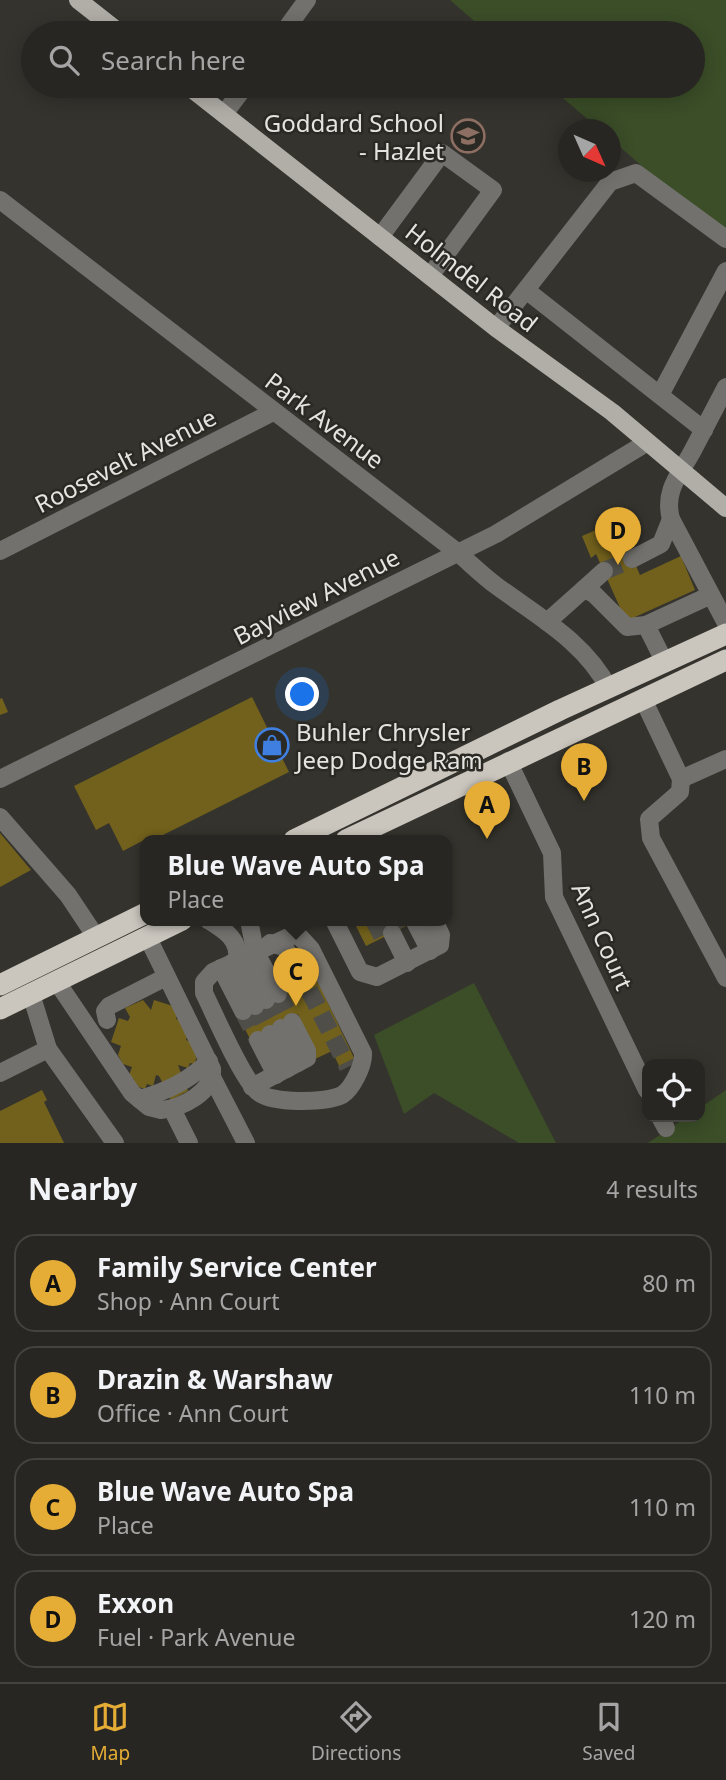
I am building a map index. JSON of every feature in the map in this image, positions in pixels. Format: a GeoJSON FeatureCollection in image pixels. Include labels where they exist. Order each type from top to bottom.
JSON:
{"type":"FeatureCollection","features":[{"type":"Feature","properties":{"kind":"highway"},"geometry":{"type":"LineString","coordinates":[[304,835],[726,634]]}},
{"type":"Feature","properties":{"kind":"highway"},"geometry":{"type":"LineString","coordinates":[[383,832],[508,761],[726,660]]}},
{"type":"Feature","properties":{"kind":"highway"},"geometry":{"type":"LineString","coordinates":[[0,985],[140,915]]}},
{"type":"Feature","properties":{"kind":"highway"},"geometry":{"type":"LineString","coordinates":[[0,1009],[171,926]]}},
{"type":"Feature","properties":{"kind":"main road"},"geometry":{"type":"LineString","coordinates":[[78,0],[105,21]]}},
{"type":"Feature","properties":{"kind":"main road","name":"Holmdel Road"},"geometry":{"type":"LineString","coordinates":[[203,98],[496,328],[612,412],[678,471],[726,508]]}},
{"type":"Feature","properties":{"kind":"street"},"geometry":{"type":"LineString","coordinates":[[292,21],[307,0]]}},
{"type":"Feature","properties":{"kind":"street"},"geometry":{"type":"LineString","coordinates":[[224,114],[236,98]]}},
{"type":"Feature","properties":{"kind":"street"},"geometry":{"type":"LineString","coordinates":[[380,237],[442,153],[493,190],[430,276]]}},
{"type":"Feature","properties":{"kind":"street"},"geometry":{"type":"LineString","coordinates":[[496,328],[610,182],[636,173],[726,239]]}},
{"type":"Feature","properties":{"kind":"street","name":"Park Avenue"},"geometry":{"type":"LineString","coordinates":[[0,200],[457,552],[496,586],[547,622],[590,659],[609,689]]}},
{"type":"Feature","properties":{"kind":"street"},"geometry":{"type":"LineString","coordinates":[[660,395],[726,271]]}},
{"type":"Feature","properties":{"kind":"street"},"geometry":{"type":"LineString","coordinates":[[526,290],[704,430]]}},
{"type":"Feature","properties":{"kind":"street"},"geometry":{"type":"LineString","coordinates":[[726,387],[689,459],[678,471],[667,506],[671,519],[726,623]]}},
{"type":"Feature","properties":{"kind":"street","name":"Roosevelt Avenue"},"geometry":{"type":"LineString","coordinates":[[0,551],[273,412]]}},
{"type":"Feature","properties":{"kind":"street","name":"Bayview Avenue"},"geometry":{"type":"LineString","coordinates":[[0,779],[496,534],[646,443]]}},
{"type":"Feature","properties":{"kind":"street"},"geometry":{"type":"LineString","coordinates":[[632,559],[661,544],[671,519]]}},
{"type":"Feature","properties":{"kind":"street"},"geometry":{"type":"LineString","coordinates":[[547,622],[604,571]]}},
{"type":"Feature","properties":{"kind":"street"},"geometry":{"type":"LineString","coordinates":[[584,589],[594,594],[628,627],[646,625],[711,595]]}},
{"type":"Feature","properties":{"kind":"street"},"geometry":{"type":"LineString","coordinates":[[646,625],[666,663]]}},
{"type":"Feature","properties":{"kind":"street"},"geometry":{"type":"LineString","coordinates":[[643,699],[681,779],[680,792],[649,819],[651,838],[726,978]]}},
{"type":"Feature","properties":{"kind":"street"},"geometry":{"type":"LineString","coordinates":[[681,779],[726,759]]}},
{"type":"Feature","properties":{"kind":"street","name":"Ann Court"},"geometry":{"type":"LineString","coordinates":[[508,761],[552,853],[554,897],[642,1080]]}},
{"type":"Feature","properties":{"kind":"street"},"geometry":{"type":"LineString","coordinates":[[0,817],[68,895],[96,937]]}},
{"type":"Feature","properties":{"kind":"street"},"geometry":{"type":"LineString","coordinates":[[217,926],[230,935],[239,959],[261,1003],[239,959],[247,926]]}},
{"type":"Feature","properties":{"kind":"street"},"geometry":{"type":"LineString","coordinates":[[337,926],[363,975],[377,977],[412,960],[442,940],[436,926]]}},
{"type":"Feature","properties":{"kind":"street"},"geometry":{"type":"LineString","coordinates":[[398,930],[412,960]]}},
{"type":"Feature","properties":{"kind":"street"},"geometry":{"type":"LineString","coordinates":[[398,930],[412,960]]}},
{"type":"Feature","properties":{"kind":"street"},"geometry":{"type":"LineString","coordinates":[[293,935],[300,937],[311,949],[363,1054],[362,1063],[350,1073],[346,1092],[327,1098],[276,1100],[262,1096],[253,1087],[204,993],[204,982],[239,959],[293,935]]}},
{"type":"Feature","properties":{"kind":"street"},"geometry":{"type":"LineString","coordinates":[[148,938],[246,1143]]}},
{"type":"Feature","properties":{"kind":"street"},"geometry":{"type":"LineString","coordinates":[[239,959],[284,947],[297,966]]}},
{"type":"Feature","properties":{"kind":"street"},"geometry":{"type":"LineString","coordinates":[[107,1020],[105,1011],[109,1006],[166,977]]}},
{"type":"Feature","properties":{"kind":"street"},"geometry":{"type":"LineString","coordinates":[[57,982],[139,1099],[149,1107],[172,1109],[198,1094],[211,1070]]}},
{"type":"Feature","properties":{"kind":"street"},"geometry":{"type":"LineString","coordinates":[[31,994],[48,1049],[115,1143]]}},
{"type":"Feature","properties":{"kind":"street"},"geometry":{"type":"LineString","coordinates":[[292,1066],[275,1031],[292,1066]]}},
{"type":"Feature","properties":{"kind":"street"},"geometry":{"type":"LineString","coordinates":[[0,1073],[48,1049]]}},
{"type":"Feature","properties":{"kind":"street"},"geometry":{"type":"LineString","coordinates":[[253,1087],[292,1066]]}},
{"type":"Feature","properties":{"kind":"street"},"geometry":{"type":"LineString","coordinates":[[139,1099],[157,1095],[211,1070]]}},
{"type":"Feature","properties":{"kind":"street"},"geometry":{"type":"LineString","coordinates":[[172,1109],[189,1143]]}},
{"type":"Feature","properties":{"kind":"green space"},"geometry":{"type":"Polygon","coordinates":[[[450,0],[726,0],[726,240],[621,148],[621,119],[587,119],[563,98],[705,98],[705,21],[474,21],[450,0]]]}},
{"type":"Feature","properties":{"kind":"green space"},"geometry":{"type":"Polygon","coordinates":[[[474,983],[556,1143],[519,1143],[434,1093],[404,1114],[374,1035],[474,983]]]}},
{"type":"Feature","properties":{"kind":"green space"},"geometry":{"type":"Polygon","coordinates":[[[726,1090],[726,1143],[648,1143],[680,1122],[705,1122],[705,1105],[726,1090]]]}},
{"type":"Feature","properties":{"kind":"building"},"geometry":{"type":"Polygon","coordinates":[[[622,519],[633,538],[625,541],[640,575],[681,556],[695,590],[626,621],[596,554],[591,558],[582,536],[622,519]]]}},
{"type":"Feature","properties":{"kind":"building"},"geometry":{"type":"Polygon","coordinates":[[[252,697],[289,772],[163,835],[140,835],[140,842],[123,851],[109,823],[96,830],[74,786],[252,697]]]}},
{"type":"Feature","properties":{"kind":"building"},"geometry":{"type":"Polygon","coordinates":[[[2,698],[8,712],[0,715],[0,699],[2,698]]]}},
{"type":"Feature","properties":{"kind":"building"},"geometry":{"type":"Polygon","coordinates":[[[0,833],[31,870],[0,887],[0,833]]]}},
{"type":"Feature","properties":{"kind":"building"},"geometry":{"type":"Polygon","coordinates":[[[356,926],[406,926],[366,946],[356,926]]]}},
{"type":"Feature","properties":{"kind":"building"},"geometry":{"type":"Polygon","coordinates":[[[309,963],[356,1062],[341,1070],[332,1051],[315,1059],[250,1039],[239,1017],[276,979],[309,963]]]}},
{"type":"Feature","properties":{"kind":"building"},"geometry":{"type":"Polygon","coordinates":[[[143,1000],[151,1010],[154,1000],[179,1008],[176,1019],[184,1021],[189,1031],[186,1040],[196,1044],[199,1052],[194,1064],[190,1063],[188,1068],[178,1065],[188,1091],[171,1100],[159,1076],[156,1075],[153,1086],[147,1084],[145,1089],[133,1085],[134,1079],[128,1078],[132,1067],[123,1064],[118,1055],[121,1046],[111,1042],[119,1018],[128,1021],[130,1017],[125,1008],[143,1000]]]}},
{"type":"Feature","properties":{"kind":"building"},"geometry":{"type":"Polygon","coordinates":[[[42,1090],[47,1100],[44,1102],[64,1143],[0,1143],[0,1111],[42,1090]]]}},
{"type":"Feature","properties":{"kind":"tunnel"},"geometry":{"type":"LineString","coordinates":[[604,571],[632,559]]}},
{"type":"Feature","properties":{"kind":"tunnel"},"geometry":{"type":"LineString","coordinates":[[377,926],[383,938]]}},
{"type":"Feature","properties":{"kind":"tunnel"},"geometry":{"type":"LineString","coordinates":[[297,966],[348,1067]]}},
{"type":"Feature","properties":{"kind":"tunnel"},"geometry":{"type":"LineString","coordinates":[[278,994],[292,1022]]}},
{"type":"Feature","properties":{"kind":"tunnel"},"geometry":{"type":"LineString","coordinates":[[266,1000],[281,1028]]}},
{"type":"Feature","properties":{"kind":"tunnel"},"geometry":{"type":"LineString","coordinates":[[255,1006],[270,1034]]}},
{"type":"Feature","properties":{"kind":"tunnel"},"geometry":{"type":"LineString","coordinates":[[243,1011],[258,1040]]}},
{"type":"Feature","properties":{"kind":"place","name":"Goddard School - Hazlet"},"geometry":{"type":"Point","coordinates":[468,136]}},
{"type":"Feature","properties":{"kind":"place","name":"Exxon"},"geometry":{"type":"Point","coordinates":[618,565]}},
{"type":"Feature","properties":{"kind":"place","name":"Buhler Chrysler Jeep Dodge Ram"},"geometry":{"type":"Point","coordinates":[272,745]}},
{"type":"Feature","properties":{"kind":"place","name":"Drazin & Warshaw"},"geometry":{"type":"Point","coordinates":[584,801]}},
{"type":"Feature","properties":{"kind":"place","name":"Family Service Center"},"geometry":{"type":"Point","coordinates":[487,839]}},
{"type":"Feature","properties":{"kind":"place","name":"Blue Wave Auto Spa"},"geometry":{"type":"Point","coordinates":[296,1006]}}]}
